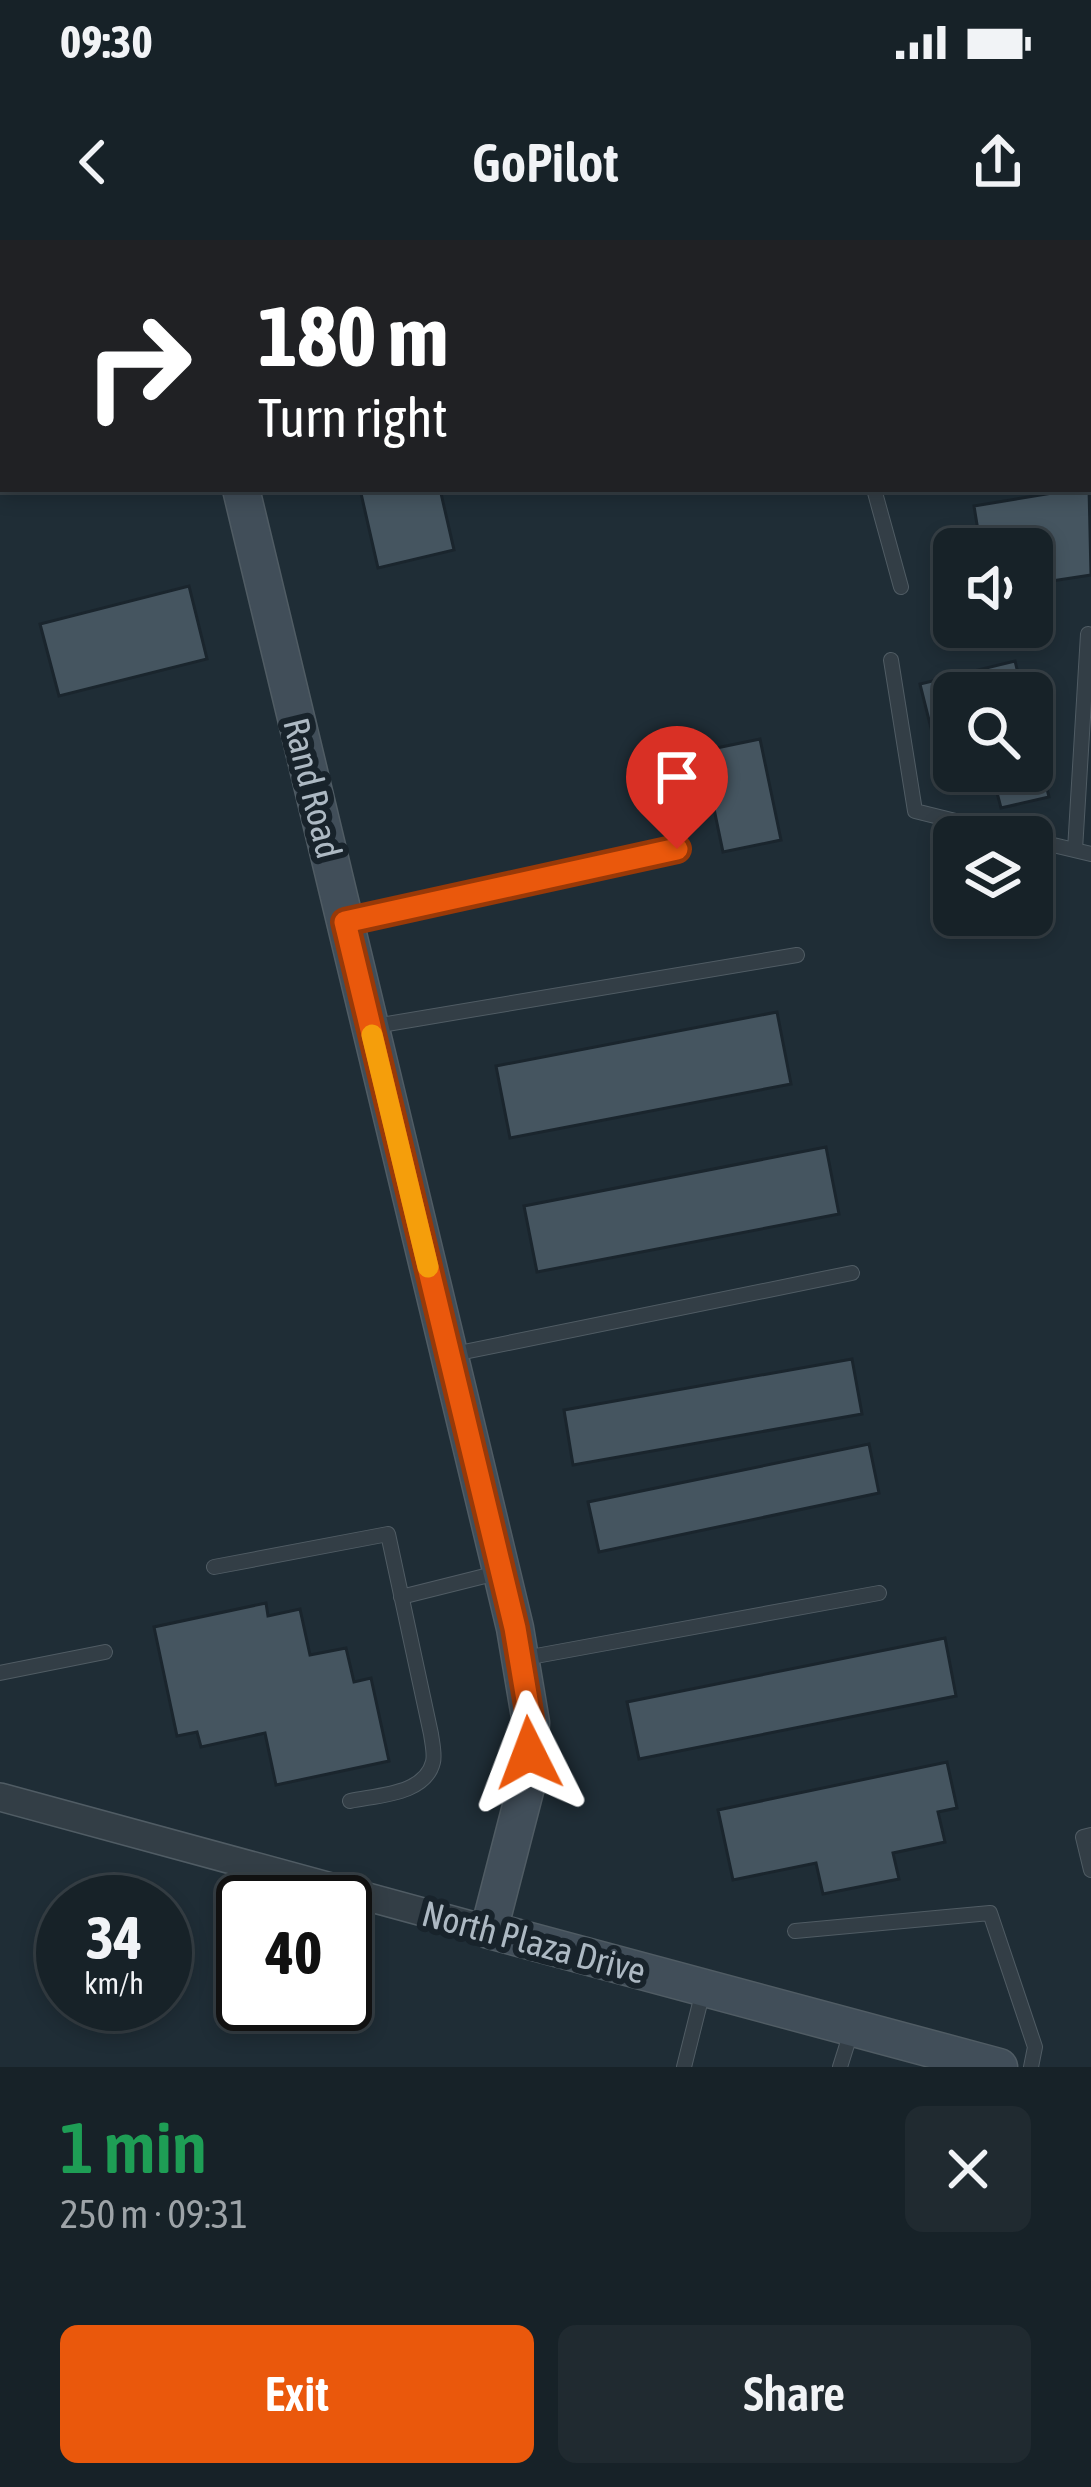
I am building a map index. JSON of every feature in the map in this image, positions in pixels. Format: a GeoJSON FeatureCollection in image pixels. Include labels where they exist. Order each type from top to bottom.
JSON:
{"type":"FeatureCollection","features":[{"type":"Feature","properties":{"kind":"street","name":"Rand Road"},"geometry":{"type":"LineString","coordinates":[[242,492],[520,1659],[531,1724],[527,1783],[489,1930]]}},
{"type":"Feature","properties":{"kind":"street","name":"North Plaza Drive"},"geometry":{"type":"LineString","coordinates":[[0,1797],[999,2067]]}},
{"type":"Feature","properties":{"kind":"lane"},"geometry":{"type":"LineString","coordinates":[[875,492],[901,587]]}},
{"type":"Feature","properties":{"kind":"lane"},"geometry":{"type":"LineString","coordinates":[[1053,845],[1083,852],[1088,634]]}},
{"type":"Feature","properties":{"kind":"lane"},"geometry":{"type":"LineString","coordinates":[[891,660],[915,811],[935,816]]}},
{"type":"Feature","properties":{"kind":"lane"},"geometry":{"type":"LineString","coordinates":[[345,922],[677,849],[660,751]]}},
{"type":"Feature","properties":{"kind":"lane"},"geometry":{"type":"LineString","coordinates":[[370,1027],[797,955]]}},
{"type":"Feature","properties":{"kind":"lane"},"geometry":{"type":"LineString","coordinates":[[449,1355],[852,1273]]}},
{"type":"Feature","properties":{"kind":"lane"},"geometry":{"type":"LineString","coordinates":[[214,1567],[388,1534],[434,1761],[425,1779],[415,1786],[350,1801]]}},
{"type":"Feature","properties":{"kind":"lane"},"geometry":{"type":"LineString","coordinates":[[401,1597],[502,1571]]}},
{"type":"Feature","properties":{"kind":"lane"},"geometry":{"type":"LineString","coordinates":[[520,1659],[879,1593]]}},
{"type":"Feature","properties":{"kind":"lane"},"geometry":{"type":"LineString","coordinates":[[0,1673],[105,1652]]}},
{"type":"Feature","properties":{"kind":"lane"},"geometry":{"type":"LineString","coordinates":[[1091,1835],[1083,1837],[1091,1870]]}},
{"type":"Feature","properties":{"kind":"lane"},"geometry":{"type":"LineString","coordinates":[[794,1931],[990,1913],[1035,2047],[1031,2067]]}},
{"type":"Feature","properties":{"kind":"lane"},"geometry":{"type":"LineString","coordinates":[[684,2067],[704,1988]]}},
{"type":"Feature","properties":{"kind":"lane"},"geometry":{"type":"LineString","coordinates":[[840,2067],[851,2030]]}},
{"type":"Feature","properties":{"kind":"building"},"geometry":{"type":"Polygon","coordinates":[[[361,492],[441,492],[454,550],[378,568],[361,492]]]}},
{"type":"Feature","properties":{"kind":"building"},"geometry":{"type":"Polygon","coordinates":[[[1059,492],[1089,492],[1091,575],[1053,581],[1053,528],[978,528],[974,506],[1059,492]]]}},
{"type":"Feature","properties":{"kind":"building"},"geometry":{"type":"Polygon","coordinates":[[[189,586],[207,659],[59,696],[40,624],[189,586]]]}},
{"type":"Feature","properties":{"kind":"building"},"geometry":{"type":"Polygon","coordinates":[[[1015,661],[1018,672],[970,672],[1015,661]]]}},
{"type":"Feature","properties":{"kind":"building"},"geometry":{"type":"Polygon","coordinates":[[[933,681],[933,736],[920,684],[933,681]]]}},
{"type":"Feature","properties":{"kind":"building"},"geometry":{"type":"Polygon","coordinates":[[[760,739],[781,840],[723,852],[702,751],[760,739]]]}},
{"type":"Feature","properties":{"kind":"building"},"geometry":{"type":"Polygon","coordinates":[[[997,792],[1048,792],[1049,797],[1001,808],[997,792]]]}},
{"type":"Feature","properties":{"kind":"building"},"geometry":{"type":"Polygon","coordinates":[[[777,1012],[791,1084],[510,1138],[496,1066],[777,1012]]]}},
{"type":"Feature","properties":{"kind":"building"},"geometry":{"type":"Polygon","coordinates":[[[826,1147],[839,1214],[537,1272],[524,1206],[826,1147]]]}},
{"type":"Feature","properties":{"kind":"building"},"geometry":{"type":"Polygon","coordinates":[[[852,1359],[862,1414],[573,1465],[564,1410],[852,1359]]]}},
{"type":"Feature","properties":{"kind":"building"},"geometry":{"type":"Polygon","coordinates":[[[869,1444],[879,1493],[599,1552],[588,1502],[869,1444]]]}},
{"type":"Feature","properties":{"kind":"building"},"geometry":{"type":"Polygon","coordinates":[[[266,1603],[268,1616],[300,1609],[310,1655],[346,1648],[354,1682],[371,1678],[389,1761],[276,1785],[265,1733],[201,1747],[197,1732],[177,1736],[154,1627],[266,1603]]]}},
{"type":"Feature","properties":{"kind":"building"},"geometry":{"type":"Polygon","coordinates":[[[945,1638],[956,1696],[639,1759],[627,1702],[945,1638]]]}},
{"type":"Feature","properties":{"kind":"building"},"geometry":{"type":"Polygon","coordinates":[[[947,1762],[957,1808],[938,1812],[945,1842],[893,1853],[899,1879],[823,1894],[816,1863],[733,1880],[718,1810],[947,1762]]]}},
{"type":"Feature","properties":{"kind":"slow traffic"},"geometry":{"type":"LineString","coordinates":[[372,1035],[428,1267]]}},
{"type":"Feature","properties":{"kind":"route"},"geometry":{"type":"LineString","coordinates":[[529,1753],[531,1724],[515,1628],[345,922],[677,849]]}}]}
